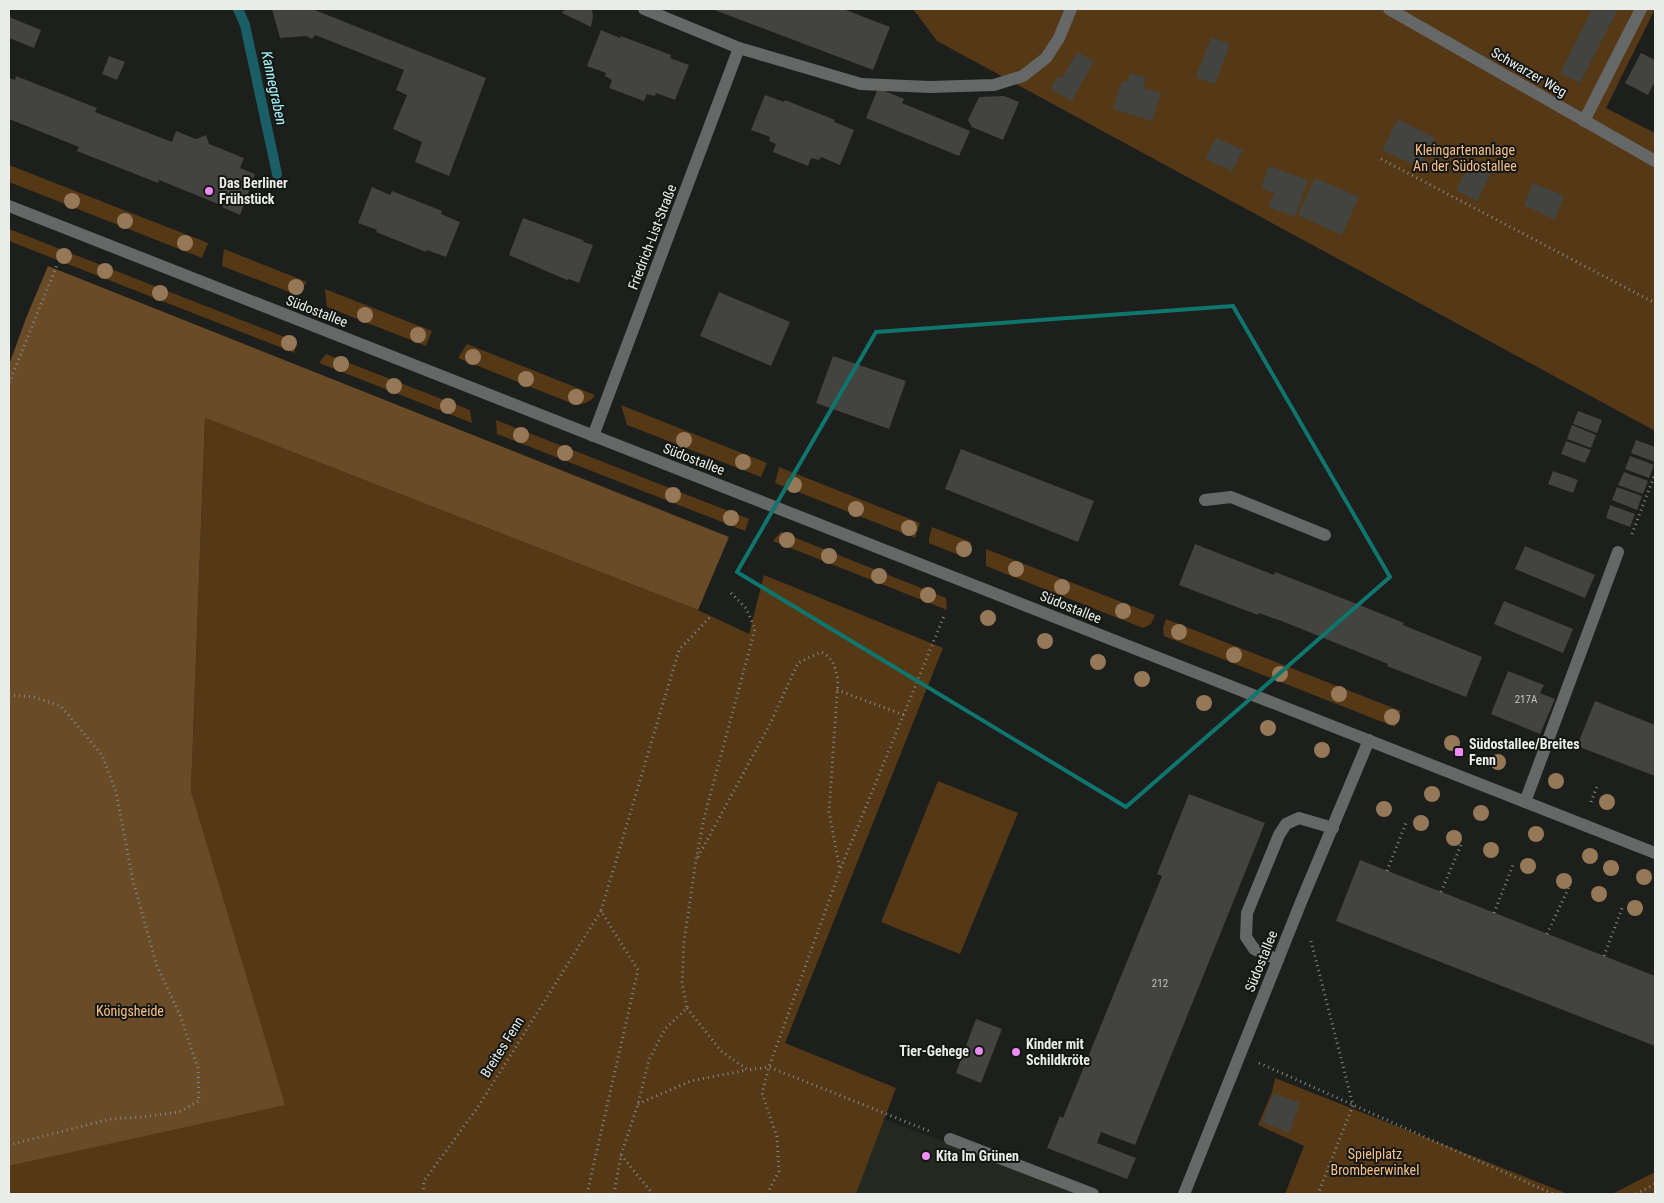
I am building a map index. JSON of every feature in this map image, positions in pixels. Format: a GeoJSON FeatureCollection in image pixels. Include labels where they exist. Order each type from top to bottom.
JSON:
{"type":"FeatureCollection","features":[{"type":"Feature","properties":{"kind":"street"},"geometry":{"type":"LineString","coordinates":[[644,9],[739,48],[861,84],[930,87],[994,84],[1023,76],[1046,58],[1059,38],[1071,9]]}},
{"type":"Feature","properties":{"kind":"street","name":"Schwarzer Weg"},"geometry":{"type":"LineString","coordinates":[[1389,9],[1655,161]]}},
{"type":"Feature","properties":{"kind":"street"},"geometry":{"type":"LineString","coordinates":[[1584,121],[1641,9]]}},
{"type":"Feature","properties":{"kind":"street","name":"Friedrich-List-Straße"},"geometry":{"type":"LineString","coordinates":[[593,436],[739,48]]}},
{"type":"Feature","properties":{"kind":"street","name":"Südostallee"},"geometry":{"type":"LineString","coordinates":[[9,206],[1655,853]]}},
{"type":"Feature","properties":{"kind":"street"},"geometry":{"type":"LineString","coordinates":[[1205,500],[1231,496],[1325,534]]}},
{"type":"Feature","properties":{"kind":"street"},"geometry":{"type":"LineString","coordinates":[[1525,802],[1618,552]]}},
{"type":"Feature","properties":{"kind":"street","name":"Südostallee"},"geometry":{"type":"LineString","coordinates":[[1184,1194],[1369,740]]}},
{"type":"Feature","properties":{"kind":"street"},"geometry":{"type":"LineString","coordinates":[[1278,960],[1254,949],[1246,937],[1247,913],[1278,835],[1286,824],[1299,818],[1332,828]]}},
{"type":"Feature","properties":{"kind":"street"},"geometry":{"type":"LineString","coordinates":[[950,1139],[1093,1194]]}},
{"type":"Feature","properties":{"kind":"path"},"geometry":{"type":"LineString","coordinates":[[1381,159],[1655,303]]}},
{"type":"Feature","properties":{"kind":"path"},"geometry":{"type":"LineString","coordinates":[[9,383],[57,265]]}},
{"type":"Feature","properties":{"kind":"path"},"geometry":{"type":"LineString","coordinates":[[1618,552],[1632,534],[1655,474]]}},
{"type":"Feature","properties":{"kind":"path"},"geometry":{"type":"LineString","coordinates":[[731,593],[746,608],[755,629],[704,818],[684,942],[682,982],[687,1008],[721,1051],[748,1070]]}},
{"type":"Feature","properties":{"kind":"path"},"geometry":{"type":"LineString","coordinates":[[768,1194],[779,1171],[777,1137],[762,1092],[840,870],[944,616]]}},
{"type":"Feature","properties":{"kind":"path","name":"Breites Fenn"},"geometry":{"type":"LineString","coordinates":[[423,1194],[424,1181],[478,1107],[601,910],[679,650],[710,617]]}},
{"type":"Feature","properties":{"kind":"path"},"geometry":{"type":"LineString","coordinates":[[696,860],[770,724],[798,663],[821,652],[830,657],[835,666],[838,680],[828,812],[840,870]]}},
{"type":"Feature","properties":{"kind":"path"},"geometry":{"type":"LineString","coordinates":[[837,690],[904,715]]}},
{"type":"Feature","properties":{"kind":"path"},"geometry":{"type":"LineString","coordinates":[[9,695],[34,697],[61,706],[102,755],[116,792],[133,880],[157,966],[180,1015],[198,1068],[199,1101],[179,1112],[110,1120],[9,1145]]}},
{"type":"Feature","properties":{"kind":"path"},"geometry":{"type":"LineString","coordinates":[[1387,871],[1406,823]]}},
{"type":"Feature","properties":{"kind":"path"},"geometry":{"type":"LineString","coordinates":[[1441,892],[1461,845]]}},
{"type":"Feature","properties":{"kind":"path"},"geometry":{"type":"LineString","coordinates":[[1494,913],[1513,865]]}},
{"type":"Feature","properties":{"kind":"path"},"geometry":{"type":"LineString","coordinates":[[1547,934],[1569,887]]}},
{"type":"Feature","properties":{"kind":"path"},"geometry":{"type":"LineString","coordinates":[[1604,956],[1622,908]]}},
{"type":"Feature","properties":{"kind":"path"},"geometry":{"type":"LineString","coordinates":[[587,1194],[638,970],[601,910]]}},
{"type":"Feature","properties":{"kind":"path"},"geometry":{"type":"LineString","coordinates":[[1311,941],[1353,1105],[1318,1194]]}},
{"type":"Feature","properties":{"kind":"path"},"geometry":{"type":"LineString","coordinates":[[614,1194],[620,1155],[638,1104],[649,1060],[665,1028],[687,1008]]}},
{"type":"Feature","properties":{"kind":"path"},"geometry":{"type":"LineString","coordinates":[[1240,1055],[1553,1194]]}},
{"type":"Feature","properties":{"kind":"path"},"geometry":{"type":"LineString","coordinates":[[638,1104],[691,1081],[770,1067],[950,1139]]}},
{"type":"Feature","properties":{"kind":"path"},"geometry":{"type":"LineString","coordinates":[[620,1155],[653,1194]]}},
{"type":"Feature","properties":{"kind":"path"},"geometry":{"type":"LineString","coordinates":[[1636,1194],[1655,1184]]}},
{"type":"Feature","properties":{"kind":"highlighted area"},"geometry":{"type":"Polygon","coordinates":[[[1233,306],[1390,577],[1126,807],[737,572],[876,332],[1233,306]]]}},
{"type":"Feature","properties":{"kind":"shaded area","name":"Kita Im Grünen"},"geometry":{"type":"Polygon","coordinates":[[[884,1119],[1080,1194],[856,1194],[884,1119]]]}},
{"type":"Feature","properties":{"kind":"green space","name":"Kleingartenanlage An der Südostallee"},"geometry":{"type":"Polygon","coordinates":[[[913,9],[1655,9],[1606,108],[1655,133],[1655,431],[937,41],[913,9]]]}},
{"type":"Feature","properties":{"kind":"green space"},"geometry":{"type":"Polygon","coordinates":[[[9,165],[208,243],[202,258],[9,182],[9,165]]]}},
{"type":"Feature","properties":{"kind":"green space"},"geometry":{"type":"Polygon","coordinates":[[[9,229],[295,341],[295,353],[9,241],[9,229]]]}},
{"type":"Feature","properties":{"kind":"green space"},"geometry":{"type":"Polygon","coordinates":[[[224,249],[307,282],[297,295],[222,266],[224,249]]]}},
{"type":"Feature","properties":{"kind":"green space","name":"Königsheide"},"geometry":{"type":"Polygon","coordinates":[[[48,266],[729,537],[698,610],[205,418],[191,791],[285,1105],[9,1166],[9,365],[48,266]]]}},
{"type":"Feature","properties":{"kind":"green space"},"geometry":{"type":"Polygon","coordinates":[[[325,289],[432,331],[426,346],[327,307],[325,289]]]}},
{"type":"Feature","properties":{"kind":"green space"},"geometry":{"type":"Polygon","coordinates":[[[467,344],[595,395],[587,402],[576,405],[458,358],[467,344]]]}},
{"type":"Feature","properties":{"kind":"green space"},"geometry":{"type":"Polygon","coordinates":[[[326,354],[470,410],[472,423],[319,363],[326,354]]]}},
{"type":"Feature","properties":{"kind":"green space"},"geometry":{"type":"Polygon","coordinates":[[[621,405],[767,463],[761,477],[627,425],[621,405]]]}},
{"type":"Feature","properties":{"kind":"green space"},"geometry":{"type":"Polygon","coordinates":[[[205,418],[698,610],[749,634],[764,575],[943,648],[785,1043],[896,1088],[856,1194],[9,1194],[9,1166],[284,1104],[191,791],[205,418]]]}},
{"type":"Feature","properties":{"kind":"green space"},"geometry":{"type":"Polygon","coordinates":[[[496,420],[749,519],[745,531],[497,434],[496,420]]]}},
{"type":"Feature","properties":{"kind":"green space"},"geometry":{"type":"Polygon","coordinates":[[[779,467],[920,523],[915,538],[775,483],[779,467]]]}},
{"type":"Feature","properties":{"kind":"green space"},"geometry":{"type":"Polygon","coordinates":[[[932,527],[971,542],[966,558],[929,543],[932,527]]]}},
{"type":"Feature","properties":{"kind":"green space"},"geometry":{"type":"Polygon","coordinates":[[[781,532],[946,598],[947,610],[773,541],[781,532]]]}},
{"type":"Feature","properties":{"kind":"green space"},"geometry":{"type":"Polygon","coordinates":[[[986,549],[1155,615],[1151,624],[1143,628],[986,566],[986,549]]]}},
{"type":"Feature","properties":{"kind":"green space"},"geometry":{"type":"Polygon","coordinates":[[[1166,619],[1401,711],[1395,727],[1164,636],[1163,628],[1166,619]]]}},
{"type":"Feature","properties":{"kind":"green space"},"geometry":{"type":"Polygon","coordinates":[[[938,781],[1018,813],[960,954],[881,922],[938,781]]]}},
{"type":"Feature","properties":{"kind":"green space","name":"Spielplatz Brombeerwinkel"},"geometry":{"type":"Polygon","coordinates":[[[1275,1078],[1568,1194],[1285,1194],[1304,1146],[1258,1125],[1272,1092],[1275,1078]]]}},
{"type":"Feature","properties":{"kind":"green space"},"geometry":{"type":"Polygon","coordinates":[[[1655,1172],[1655,1194],[1612,1194],[1655,1172]]]}},
{"type":"Feature","properties":{"kind":"building"},"geometry":{"type":"Polygon","coordinates":[[[272,9],[312,9],[486,78],[449,176],[415,162],[422,142],[393,129],[407,95],[396,90],[404,70],[315,35],[312,39],[306,36],[280,38],[272,9]]]}},
{"type":"Feature","properties":{"kind":"building"},"geometry":{"type":"Polygon","coordinates":[[[565,9],[592,9],[591,27],[562,13],[565,9]]]}},
{"type":"Feature","properties":{"kind":"building"},"geometry":{"type":"Polygon","coordinates":[[[712,9],[843,9],[890,27],[873,70],[712,9]]]}},
{"type":"Feature","properties":{"kind":"building"},"geometry":{"type":"Polygon","coordinates":[[[1592,9],[1618,9],[1580,83],[1560,73],[1592,9]]]}},
{"type":"Feature","properties":{"kind":"building"},"geometry":{"type":"Polygon","coordinates":[[[9,17],[41,30],[34,48],[9,38],[9,17]]]}},
{"type":"Feature","properties":{"kind":"building"},"geometry":{"type":"Polygon","coordinates":[[[601,30],[671,55],[670,58],[689,65],[675,100],[656,93],[655,96],[647,94],[644,101],[609,88],[612,80],[605,76],[606,73],[587,66],[601,30]]]}},
{"type":"Feature","properties":{"kind":"building"},"geometry":{"type":"Polygon","coordinates":[[[1211,37],[1230,44],[1215,84],[1196,77],[1211,37]]]}},
{"type":"Feature","properties":{"kind":"building"},"geometry":{"type":"Polygon","coordinates":[[[1077,52],[1094,61],[1072,101],[1051,89],[1058,76],[1062,78],[1077,52]]]}},
{"type":"Feature","properties":{"kind":"building"},"geometry":{"type":"Polygon","coordinates":[[[1641,53],[1655,60],[1655,81],[1648,95],[1625,83],[1641,53]]]}},
{"type":"Feature","properties":{"kind":"building"},"geometry":{"type":"Polygon","coordinates":[[[109,56],[125,62],[117,80],[102,74],[109,56]]]}},
{"type":"Feature","properties":{"kind":"building"},"geometry":{"type":"Polygon","coordinates":[[[1130,73],[1146,78],[1143,88],[1161,93],[1152,121],[1113,109],[1122,81],[1127,82],[1130,73]]]}},
{"type":"Feature","properties":{"kind":"building"},"geometry":{"type":"Polygon","coordinates":[[[16,76],[97,108],[95,112],[172,142],[176,131],[196,139],[206,135],[209,144],[244,158],[240,168],[255,174],[240,215],[223,206],[159,180],[158,183],[77,151],[79,147],[9,119],[9,78],[15,80],[16,76]]]}},
{"type":"Feature","properties":{"kind":"building"},"geometry":{"type":"Polygon","coordinates":[[[878,88],[904,99],[902,103],[970,131],[959,156],[866,118],[878,88]]]}},
{"type":"Feature","properties":{"kind":"building"},"geometry":{"type":"Polygon","coordinates":[[[765,95],[784,102],[785,100],[835,120],[834,122],[854,130],[840,165],[821,157],[819,160],[811,158],[808,166],[773,152],[776,144],[769,141],[770,137],[751,130],[765,95]]]}},
{"type":"Feature","properties":{"kind":"building"},"geometry":{"type":"Polygon","coordinates":[[[1004,96],[1019,102],[1003,140],[972,127],[968,120],[979,97],[1004,96]]]}},
{"type":"Feature","properties":{"kind":"building"},"geometry":{"type":"Polygon","coordinates":[[[1398,119],[1435,138],[1420,168],[1382,150],[1398,119]]]}},
{"type":"Feature","properties":{"kind":"building"},"geometry":{"type":"Polygon","coordinates":[[[1216,138],[1243,150],[1232,171],[1205,159],[1216,138]]]}},
{"type":"Feature","properties":{"kind":"building"},"geometry":{"type":"Polygon","coordinates":[[[1472,159],[1493,169],[1477,201],[1456,190],[1472,159]]]}},
{"type":"Feature","properties":{"kind":"building"},"geometry":{"type":"Polygon","coordinates":[[[1269,166],[1308,180],[1295,217],[1268,207],[1274,193],[1261,188],[1269,166]]]}},
{"type":"Feature","properties":{"kind":"building"},"geometry":{"type":"Polygon","coordinates":[[[1315,178],[1359,197],[1342,235],[1298,215],[1315,178]]]}},
{"type":"Feature","properties":{"kind":"building"},"geometry":{"type":"Polygon","coordinates":[[[1533,183],[1564,196],[1555,220],[1524,205],[1533,183]]]}},
{"type":"Feature","properties":{"kind":"building"},"geometry":{"type":"Polygon","coordinates":[[[372,187],[390,195],[392,191],[442,211],[441,214],[460,222],[446,257],[427,250],[426,252],[358,223],[372,187]]]}},
{"type":"Feature","properties":{"kind":"building"},"geometry":{"type":"Polygon","coordinates":[[[523,218],[593,245],[579,283],[567,280],[509,255],[523,218]]]}},
{"type":"Feature","properties":{"kind":"building"},"geometry":{"type":"Polygon","coordinates":[[[719,292],[790,322],[771,366],[700,336],[719,292]]]}},
{"type":"Feature","properties":{"kind":"building"},"geometry":{"type":"Polygon","coordinates":[[[833,356],[906,381],[889,429],[816,403],[833,356]]]}},
{"type":"Feature","properties":{"kind":"building"},"geometry":{"type":"Polygon","coordinates":[[[1578,411],[1602,420],[1597,433],[1573,424],[1578,411]]]}},
{"type":"Feature","properties":{"kind":"building"},"geometry":{"type":"Polygon","coordinates":[[[1572,425],[1596,435],[1591,448],[1567,439],[1572,425]]]}},
{"type":"Feature","properties":{"kind":"building"},"geometry":{"type":"Polygon","coordinates":[[[1636,440],[1655,447],[1655,462],[1631,453],[1636,440]]]}},
{"type":"Feature","properties":{"kind":"building"},"geometry":{"type":"Polygon","coordinates":[[[1566,441],[1591,450],[1585,463],[1561,454],[1566,441]]]}},
{"type":"Feature","properties":{"kind":"building"},"geometry":{"type":"Polygon","coordinates":[[[961,449],[1094,501],[1078,542],[945,489],[961,449]]]}},
{"type":"Feature","properties":{"kind":"building"},"geometry":{"type":"Polygon","coordinates":[[[1630,456],[1654,465],[1649,478],[1625,469],[1630,456]]]}},
{"type":"Feature","properties":{"kind":"building"},"geometry":{"type":"Polygon","coordinates":[[[1553,471],[1578,480],[1573,493],[1548,484],[1553,471]]]}},
{"type":"Feature","properties":{"kind":"building"},"geometry":{"type":"Polygon","coordinates":[[[1624,472],[1648,481],[1643,494],[1618,485],[1624,472]]]}},
{"type":"Feature","properties":{"kind":"building"},"geometry":{"type":"Polygon","coordinates":[[[1617,487],[1642,496],[1637,510],[1612,500],[1617,487]]]}},
{"type":"Feature","properties":{"kind":"building"},"geometry":{"type":"Polygon","coordinates":[[[1610,505],[1635,514],[1630,527],[1606,518],[1610,505]]]}},
{"type":"Feature","properties":{"kind":"building"},"geometry":{"type":"Polygon","coordinates":[[[1195,544],[1274,575],[1275,572],[1352,602],[1482,657],[1466,697],[1284,622],[1259,613],[1258,615],[1179,585],[1195,544]]]}},
{"type":"Feature","properties":{"kind":"building"},"geometry":{"type":"Polygon","coordinates":[[[1525,546],[1595,575],[1585,598],[1515,569],[1525,546]]]}},
{"type":"Feature","properties":{"kind":"building"},"geometry":{"type":"Polygon","coordinates":[[[1504,601],[1573,629],[1563,653],[1494,624],[1504,601]]]}},
{"type":"Feature","properties":{"kind":"building"},"geometry":{"type":"Polygon","coordinates":[[[1508,671],[1544,685],[1540,693],[1555,699],[1540,734],[1491,714],[1508,671]]]}},
{"type":"Feature","properties":{"kind":"building"},"geometry":{"type":"Polygon","coordinates":[[[1595,701],[1655,725],[1655,776],[1577,746],[1595,701]]]}},
{"type":"Feature","properties":{"kind":"building"},"geometry":{"type":"Polygon","coordinates":[[[1189,794],[1265,823],[1135,1145],[1101,1132],[1097,1143],[1136,1158],[1127,1179],[1047,1148],[1060,1116],[1063,1118],[1162,876],[1157,874],[1189,794]]]}},
{"type":"Feature","properties":{"kind":"building"},"geometry":{"type":"Polygon","coordinates":[[[1360,860],[1655,976],[1655,1046],[1336,921],[1360,860]]]}},
{"type":"Feature","properties":{"kind":"building","name":"Tier-Gehege"},"geometry":{"type":"Polygon","coordinates":[[[976,1019],[1002,1029],[981,1083],[956,1073],[976,1019]]]}},
{"type":"Feature","properties":{"kind":"building"},"geometry":{"type":"Polygon","coordinates":[[[1273,1093],[1300,1103],[1289,1133],[1262,1122],[1273,1093]]]}},
{"type":"Feature","properties":{"kind":"waterway","name":"Kannegraben"},"geometry":{"type":"LineString","coordinates":[[238,9],[245,25],[277,174]]}},
{"type":"Feature","properties":{"kind":"place","name":"Das Berliner Frühstück"},"geometry":{"type":"Point","coordinates":[209,191]}},
{"type":"Feature","properties":{"kind":"place","name":"Südostallee/Breites Fenn"},"geometry":{"type":"Point","coordinates":[1459,752]}},
{"type":"Feature","properties":{"kind":"place","name":"Tier-Gehege"},"geometry":{"type":"Point","coordinates":[979,1051]}},
{"type":"Feature","properties":{"kind":"place","name":"Kinder mit Schildkröte"},"geometry":{"type":"Point","coordinates":[1016,1052]}},
{"type":"Feature","properties":{"kind":"place","name":"Kita Im Grünen"},"geometry":{"type":"Point","coordinates":[926,1156]}}]}
